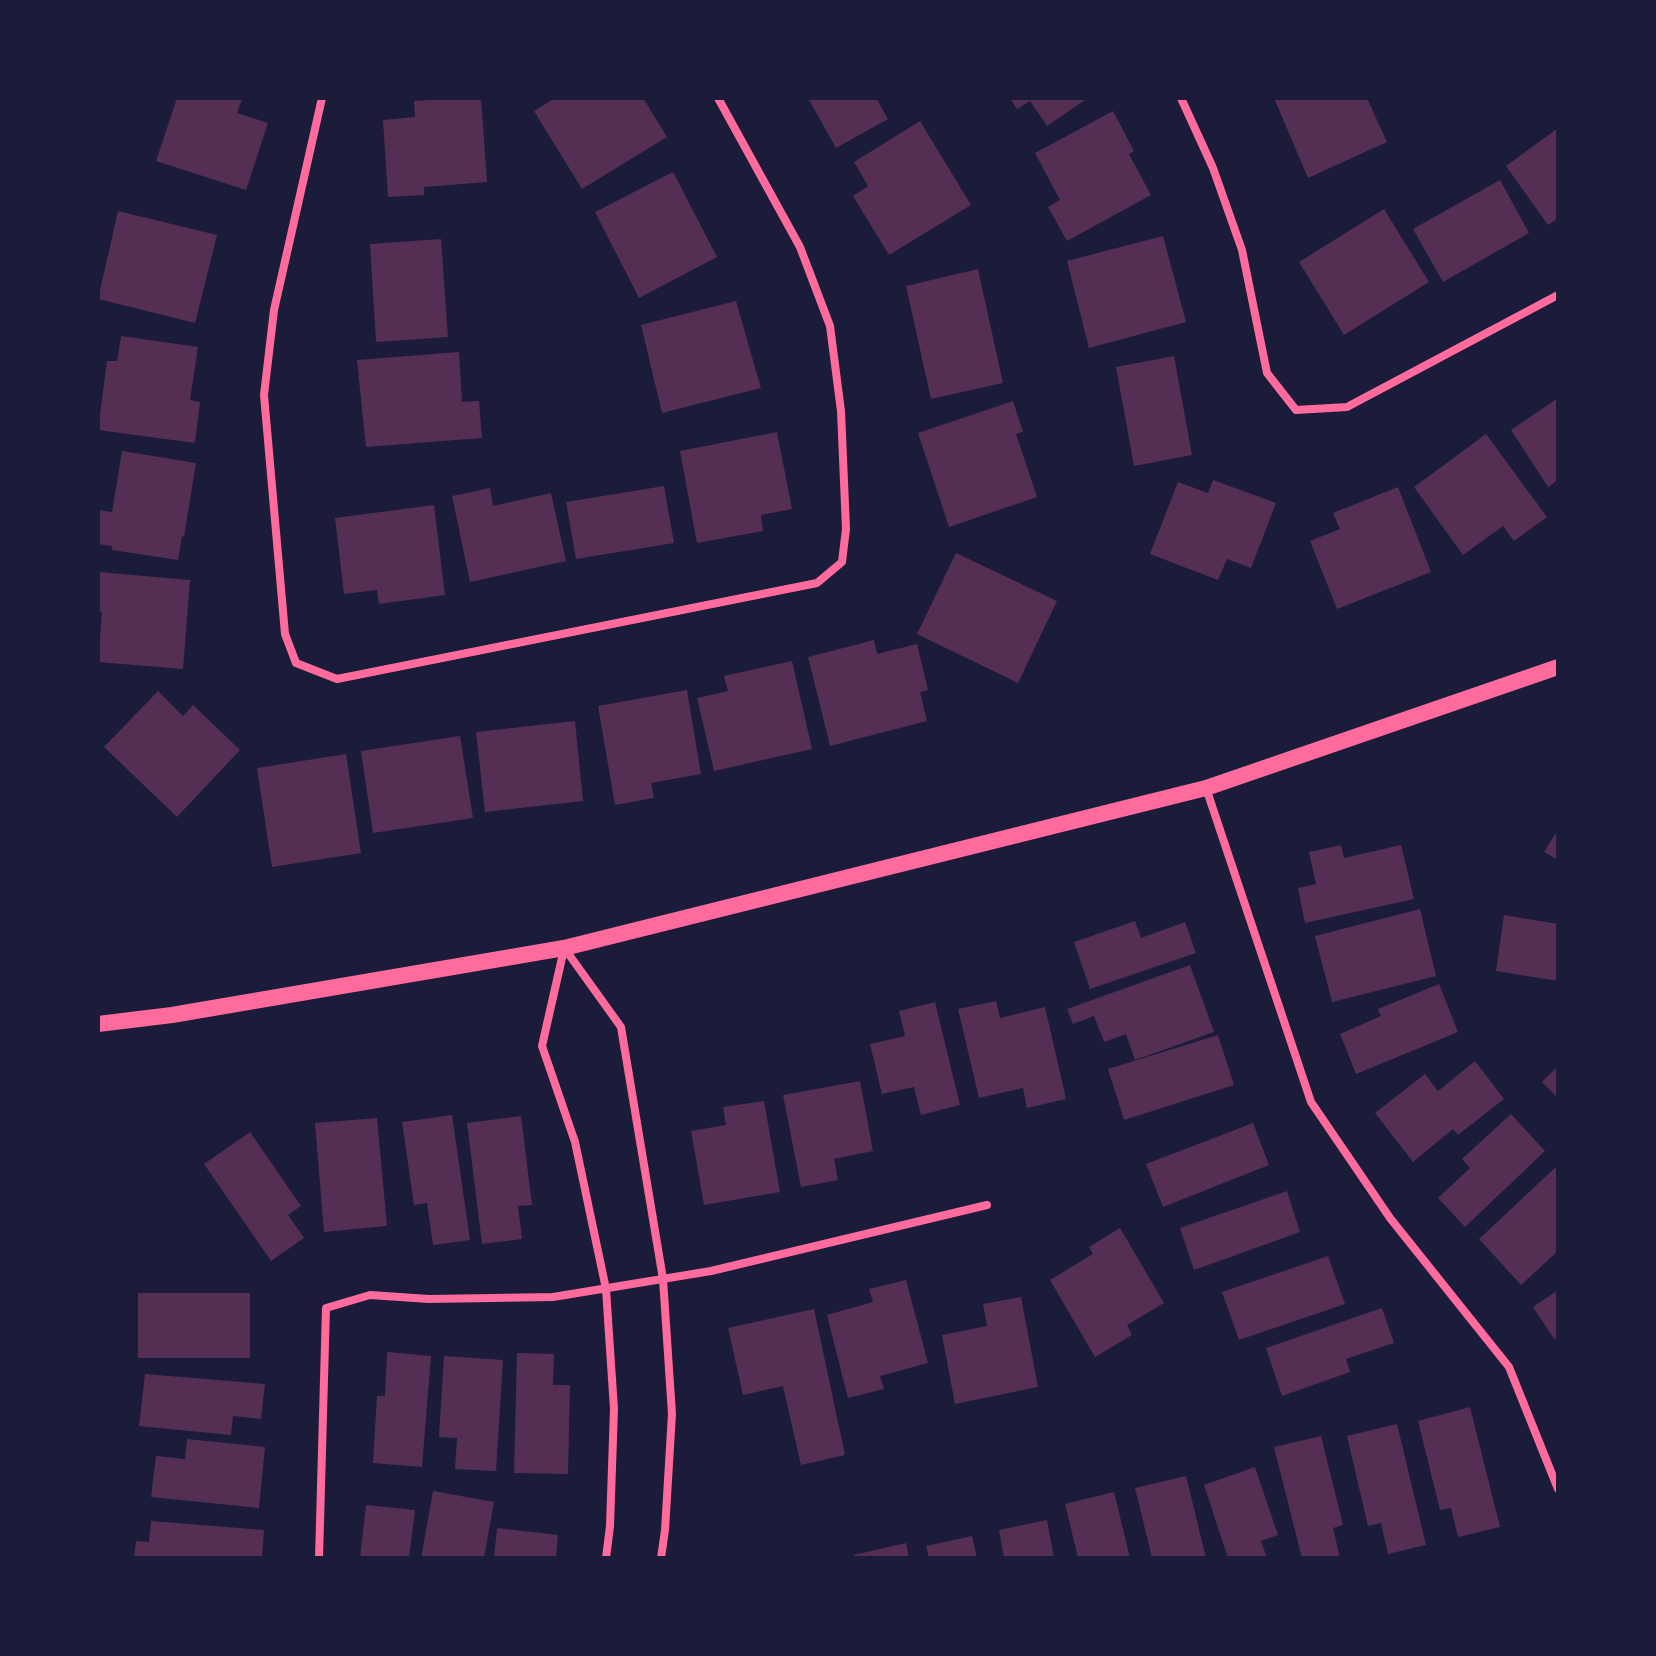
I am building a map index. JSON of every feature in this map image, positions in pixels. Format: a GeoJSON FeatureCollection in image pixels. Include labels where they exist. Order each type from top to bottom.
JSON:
{"type":"FeatureCollection","features":[{"type":"Feature","properties":{"kind":"main road"},"geometry":{"type":"LineString","coordinates":[[98,1024],[172,1015],[564,948],[1206,788],[1558,667]]}},
{"type":"Feature","properties":{"kind":"street"},"geometry":{"type":"LineString","coordinates":[[322,98],[274,310],[264,395],[285,634],[296,663],[337,679],[817,583],[842,562],[846,529],[842,426],[830,326],[800,247],[718,98]]}},
{"type":"Feature","properties":{"kind":"street"},"geometry":{"type":"LineString","coordinates":[[1181,98],[1213,168],[1242,250],[1267,373],[1296,410],[1347,407],[1558,295]]}},
{"type":"Feature","properties":{"kind":"street"},"geometry":{"type":"LineString","coordinates":[[1206,788],[1311,1102],[1390,1218],[1509,1367],[1558,1489]]}},
{"type":"Feature","properties":{"kind":"street"},"geometry":{"type":"LineString","coordinates":[[564,948],[621,1027],[663,1279],[672,1414],[661,1558]]}},
{"type":"Feature","properties":{"kind":"street"},"geometry":{"type":"LineString","coordinates":[[564,948],[542,1046],[575,1142],[606,1289],[614,1409],[606,1558]]}},
{"type":"Feature","properties":{"kind":"street"},"geometry":{"type":"LineString","coordinates":[[319,1558],[326,1308],[370,1295],[429,1299],[553,1297],[606,1289],[711,1271],[987,1205]]}},
{"type":"Feature","properties":{"kind":"building"},"geometry":{"type":"Polygon","coordinates":[[[177,98],[242,99],[237,113],[268,123],[246,190],[156,161],[177,98]]]}},
{"type":"Feature","properties":{"kind":"building"},"geometry":{"type":"Polygon","coordinates":[[[481,98],[487,182],[424,187],[424,195],[388,197],[383,120],[415,117],[414,101],[481,98]]]}},
{"type":"Feature","properties":{"kind":"building"},"geometry":{"type":"Polygon","coordinates":[[[555,98],[643,98],[667,137],[582,189],[534,111],[555,98]]]}},
{"type":"Feature","properties":{"kind":"building"},"geometry":{"type":"Polygon","coordinates":[[[808,98],[876,98],[888,119],[836,148],[808,98]]]}},
{"type":"Feature","properties":{"kind":"building"},"geometry":{"type":"Polygon","coordinates":[[[1010,98],[1088,98],[1047,126],[1030,101],[1017,109],[1010,98]]]}},
{"type":"Feature","properties":{"kind":"building"},"geometry":{"type":"Polygon","coordinates":[[[1274,98],[1367,98],[1387,142],[1308,178],[1274,98]]]}},
{"type":"Feature","properties":{"kind":"building"},"geometry":{"type":"Polygon","coordinates":[[[1113,111],[1134,151],[1129,154],[1151,195],[1067,241],[1048,207],[1060,200],[1035,153],[1113,111]]]}},
{"type":"Feature","properties":{"kind":"building"},"geometry":{"type":"Polygon","coordinates":[[[920,121],[971,205],[889,255],[853,196],[868,186],[854,162],[920,121]]]}},
{"type":"Feature","properties":{"kind":"building"},"geometry":{"type":"Polygon","coordinates":[[[1558,128],[1558,218],[1548,225],[1506,166],[1558,128]]]}},
{"type":"Feature","properties":{"kind":"building"},"geometry":{"type":"Polygon","coordinates":[[[673,172],[717,257],[639,298],[595,212],[673,172]]]}},
{"type":"Feature","properties":{"kind":"building"},"geometry":{"type":"Polygon","coordinates":[[[1500,180],[1529,233],[1443,282],[1413,229],[1500,180]]]}},
{"type":"Feature","properties":{"kind":"building"},"geometry":{"type":"Polygon","coordinates":[[[1384,209],[1429,282],[1344,335],[1299,262],[1384,209]]]}},
{"type":"Feature","properties":{"kind":"building"},"geometry":{"type":"Polygon","coordinates":[[[118,211],[217,235],[195,323],[98,299],[118,211]]]}},
{"type":"Feature","properties":{"kind":"building"},"geometry":{"type":"Polygon","coordinates":[[[1163,236],[1186,322],[1089,348],[1067,261],[1163,236]]]}},
{"type":"Feature","properties":{"kind":"building"},"geometry":{"type":"Polygon","coordinates":[[[441,239],[448,337],[376,342],[370,244],[441,239]]]}},
{"type":"Feature","properties":{"kind":"building"},"geometry":{"type":"Polygon","coordinates":[[[978,269],[1003,383],[931,399],[906,286],[978,269]]]}},
{"type":"Feature","properties":{"kind":"building"},"geometry":{"type":"Polygon","coordinates":[[[736,301],[761,388],[662,413],[641,325],[736,301]]]}},
{"type":"Feature","properties":{"kind":"building"},"geometry":{"type":"Polygon","coordinates":[[[121,336],[198,347],[190,400],[200,402],[195,443],[98,430],[107,361],[117,361],[121,336]]]}},
{"type":"Feature","properties":{"kind":"building"},"geometry":{"type":"Polygon","coordinates":[[[459,352],[462,402],[479,401],[482,438],[366,447],[357,360],[459,352]]]}},
{"type":"Feature","properties":{"kind":"building"},"geometry":{"type":"Polygon","coordinates":[[[1174,356],[1192,455],[1134,466],[1116,367],[1174,356]]]}},
{"type":"Feature","properties":{"kind":"building"},"geometry":{"type":"Polygon","coordinates":[[[1558,398],[1558,480],[1548,487],[1511,430],[1558,398]]]}},
{"type":"Feature","properties":{"kind":"building"},"geometry":{"type":"Polygon","coordinates":[[[1013,401],[1023,432],[1016,434],[1037,497],[949,527],[918,433],[1013,401]]]}},
{"type":"Feature","properties":{"kind":"building"},"geometry":{"type":"Polygon","coordinates":[[[777,432],[792,509],[761,515],[763,531],[697,543],[680,451],[777,432]]]}},
{"type":"Feature","properties":{"kind":"building"},"geometry":{"type":"Polygon","coordinates":[[[1486,434],[1547,517],[1514,541],[1503,526],[1463,555],[1414,487],[1486,434]]]}},
{"type":"Feature","properties":{"kind":"building"},"geometry":{"type":"Polygon","coordinates":[[[122,451],[196,463],[178,560],[112,550],[112,546],[98,544],[98,510],[112,512],[122,451]]]}},
{"type":"Feature","properties":{"kind":"building"},"geometry":{"type":"Polygon","coordinates":[[[1213,480],[1276,503],[1251,568],[1227,559],[1218,580],[1150,554],[1178,482],[1208,493],[1213,480]]]}},
{"type":"Feature","properties":{"kind":"building"},"geometry":{"type":"Polygon","coordinates":[[[664,486],[674,543],[576,559],[566,502],[664,486]]]}},
{"type":"Feature","properties":{"kind":"building"},"geometry":{"type":"Polygon","coordinates":[[[1398,487],[1431,572],[1337,609],[1310,541],[1340,529],[1333,513],[1398,487]]]}},
{"type":"Feature","properties":{"kind":"building"},"geometry":{"type":"Polygon","coordinates":[[[490,488],[493,506],[551,493],[566,561],[470,582],[452,496],[490,488]]]}},
{"type":"Feature","properties":{"kind":"building"},"geometry":{"type":"Polygon","coordinates":[[[434,505],[445,595],[379,604],[377,590],[344,594],[335,518],[434,505]]]}},
{"type":"Feature","properties":{"kind":"building"},"geometry":{"type":"Polygon","coordinates":[[[956,553],[1057,601],[1018,683],[917,634],[956,553]]]}},
{"type":"Feature","properties":{"kind":"building"},"geometry":{"type":"Polygon","coordinates":[[[98,572],[190,580],[183,669],[98,662],[102,612],[98,611],[98,572]]]}},
{"type":"Feature","properties":{"kind":"building"},"geometry":{"type":"Polygon","coordinates":[[[874,640],[877,654],[917,644],[928,690],[920,692],[927,721],[830,746],[808,657],[874,640]]]}},
{"type":"Feature","properties":{"kind":"building"},"geometry":{"type":"Polygon","coordinates":[[[792,661],[812,749],[714,771],[697,698],[728,691],[724,676],[792,661]]]}},
{"type":"Feature","properties":{"kind":"building"},"geometry":{"type":"Polygon","coordinates":[[[687,690],[701,774],[651,783],[654,798],[615,805],[598,706],[687,690]]]}},
{"type":"Feature","properties":{"kind":"building"},"geometry":{"type":"Polygon","coordinates":[[[158,691],[183,716],[193,705],[240,750],[177,817],[104,747],[158,691]]]}},
{"type":"Feature","properties":{"kind":"building"},"geometry":{"type":"Polygon","coordinates":[[[575,721],[583,801],[485,812],[476,732],[575,721]]]}},
{"type":"Feature","properties":{"kind":"building"},"geometry":{"type":"Polygon","coordinates":[[[460,736],[473,818],[373,833],[361,751],[460,736]]]}},
{"type":"Feature","properties":{"kind":"building"},"geometry":{"type":"Polygon","coordinates":[[[346,754],[361,853],[272,867],[257,768],[346,754]]]}},
{"type":"Feature","properties":{"kind":"building"},"geometry":{"type":"Polygon","coordinates":[[[1558,830],[1558,860],[1544,852],[1558,830]]]}},
{"type":"Feature","properties":{"kind":"building"},"geometry":{"type":"Polygon","coordinates":[[[1341,845],[1344,858],[1401,845],[1414,899],[1305,923],[1298,888],[1316,884],[1309,852],[1341,845]]]}},
{"type":"Feature","properties":{"kind":"building"},"geometry":{"type":"Polygon","coordinates":[[[1420,909],[1436,976],[1332,1002],[1315,936],[1420,909]]]}},
{"type":"Feature","properties":{"kind":"building"},"geometry":{"type":"Polygon","coordinates":[[[1504,915],[1558,924],[1558,981],[1496,971],[1504,915]]]}},
{"type":"Feature","properties":{"kind":"building"},"geometry":{"type":"Polygon","coordinates":[[[1135,921],[1141,938],[1185,922],[1196,953],[1090,989],[1074,942],[1135,921]]]}},
{"type":"Feature","properties":{"kind":"building"},"geometry":{"type":"Polygon","coordinates":[[[1190,965],[1214,1032],[1135,1060],[1126,1034],[1104,1042],[1094,1016],[1073,1024],[1067,1009],[1190,965]]]}},
{"type":"Feature","properties":{"kind":"building"},"geometry":{"type":"Polygon","coordinates":[[[1439,984],[1458,1032],[1356,1074],[1340,1034],[1381,1016],[1378,1009],[1439,984]]]}},
{"type":"Feature","properties":{"kind":"building"},"geometry":{"type":"Polygon","coordinates":[[[996,1001],[1000,1018],[1045,1007],[1066,1099],[1027,1108],[1023,1088],[979,1098],[958,1009],[996,1001]]]}},
{"type":"Feature","properties":{"kind":"building"},"geometry":{"type":"Polygon","coordinates":[[[935,1002],[960,1105],[921,1115],[914,1087],[882,1094],[870,1044],[905,1036],[899,1011],[935,1002]]]}},
{"type":"Feature","properties":{"kind":"building"},"geometry":{"type":"Polygon","coordinates":[[[1218,1035],[1234,1085],[1124,1120],[1108,1069],[1218,1035]]]}},
{"type":"Feature","properties":{"kind":"building"},"geometry":{"type":"Polygon","coordinates":[[[1475,1061],[1504,1099],[1458,1135],[1453,1129],[1413,1162],[1375,1113],[1425,1074],[1438,1091],[1475,1061]]]}},
{"type":"Feature","properties":{"kind":"building"},"geometry":{"type":"Polygon","coordinates":[[[1558,1066],[1558,1098],[1542,1082],[1558,1066]]]}},
{"type":"Feature","properties":{"kind":"building"},"geometry":{"type":"Polygon","coordinates":[[[860,1081],[873,1151],[834,1159],[838,1180],[801,1187],[783,1095],[860,1081]]]}},
{"type":"Feature","properties":{"kind":"building"},"geometry":{"type":"Polygon","coordinates":[[[764,1101],[780,1192],[704,1205],[691,1131],[726,1125],[723,1107],[764,1101]]]}},
{"type":"Feature","properties":{"kind":"building"},"geometry":{"type":"Polygon","coordinates":[[[1511,1114],[1545,1151],[1465,1227],[1438,1198],[1470,1168],[1462,1159],[1511,1114]]]}},
{"type":"Feature","properties":{"kind":"building"},"geometry":{"type":"Polygon","coordinates":[[[452,1115],[470,1240],[433,1245],[427,1203],[414,1205],[402,1122],[452,1115]]]}},
{"type":"Feature","properties":{"kind":"building"},"geometry":{"type":"Polygon","coordinates":[[[521,1116],[532,1205],[518,1206],[522,1239],[482,1244],[467,1123],[521,1116]]]}},
{"type":"Feature","properties":{"kind":"building"},"geometry":{"type":"Polygon","coordinates":[[[377,1118],[387,1226],[324,1232],[315,1123],[377,1118]]]}},
{"type":"Feature","properties":{"kind":"building"},"geometry":{"type":"Polygon","coordinates":[[[1253,1123],[1269,1165],[1163,1207],[1146,1164],[1253,1123]]]}},
{"type":"Feature","properties":{"kind":"building"},"geometry":{"type":"Polygon","coordinates":[[[250,1132],[301,1206],[288,1215],[304,1238],[271,1261],[204,1164],[250,1132]]]}},
{"type":"Feature","properties":{"kind":"building"},"geometry":{"type":"Polygon","coordinates":[[[1558,1165],[1558,1251],[1521,1285],[1479,1239],[1558,1165]]]}},
{"type":"Feature","properties":{"kind":"building"},"geometry":{"type":"Polygon","coordinates":[[[1287,1191],[1300,1232],[1194,1270],[1180,1228],[1287,1191]]]}},
{"type":"Feature","properties":{"kind":"building"},"geometry":{"type":"Polygon","coordinates":[[[1120,1228],[1164,1303],[1127,1325],[1132,1335],[1095,1357],[1050,1280],[1093,1254],[1089,1247],[1120,1228]]]}},
{"type":"Feature","properties":{"kind":"building"},"geometry":{"type":"Polygon","coordinates":[[[1328,1256],[1345,1304],[1239,1340],[1222,1292],[1328,1256]]]}},
{"type":"Feature","properties":{"kind":"building"},"geometry":{"type":"Polygon","coordinates":[[[906,1280],[928,1363],[880,1376],[884,1389],[848,1398],[827,1315],[873,1302],[869,1289],[906,1280]]]}},
{"type":"Feature","properties":{"kind":"building"},"geometry":{"type":"Polygon","coordinates":[[[1558,1290],[1558,1337],[1554,1339],[1533,1307],[1558,1290]]]}},
{"type":"Feature","properties":{"kind":"building"},"geometry":{"type":"Polygon","coordinates":[[[138,1293],[250,1293],[250,1358],[138,1358],[138,1293]]]}},
{"type":"Feature","properties":{"kind":"building"},"geometry":{"type":"Polygon","coordinates":[[[1021,1297],[1038,1387],[955,1404],[942,1335],[987,1326],[983,1304],[1021,1297]]]}},
{"type":"Feature","properties":{"kind":"building"},"geometry":{"type":"Polygon","coordinates":[[[1382,1308],[1394,1343],[1346,1359],[1350,1372],[1282,1396],[1266,1348],[1382,1308]]]}},
{"type":"Feature","properties":{"kind":"building"},"geometry":{"type":"Polygon","coordinates":[[[814,1309],[845,1455],[801,1465],[783,1386],[743,1395],[728,1328],[814,1309]]]}},
{"type":"Feature","properties":{"kind":"building"},"geometry":{"type":"Polygon","coordinates":[[[387,1352],[431,1356],[422,1467],[373,1463],[377,1396],[385,1396],[387,1352]]]}},
{"type":"Feature","properties":{"kind":"building"},"geometry":{"type":"Polygon","coordinates":[[[517,1353],[554,1354],[553,1385],[570,1385],[568,1474],[514,1473],[517,1353]]]}},
{"type":"Feature","properties":{"kind":"building"},"geometry":{"type":"Polygon","coordinates":[[[444,1356],[503,1360],[496,1471],[455,1469],[457,1438],[439,1437],[444,1356]]]}},
{"type":"Feature","properties":{"kind":"building"},"geometry":{"type":"Polygon","coordinates":[[[145,1374],[265,1384],[261,1419],[233,1416],[231,1435],[139,1426],[145,1374]]]}},
{"type":"Feature","properties":{"kind":"building"},"geometry":{"type":"Polygon","coordinates":[[[1470,1407],[1500,1527],[1458,1537],[1451,1508],[1440,1510],[1418,1421],[1470,1407]]]}},
{"type":"Feature","properties":{"kind":"building"},"geometry":{"type":"Polygon","coordinates":[[[1397,1424],[1426,1545],[1388,1554],[1381,1523],[1368,1526],[1347,1436],[1397,1424]]]}},
{"type":"Feature","properties":{"kind":"building"},"geometry":{"type":"Polygon","coordinates":[[[1321,1436],[1343,1525],[1333,1528],[1340,1558],[1302,1558],[1274,1447],[1321,1436]]]}},
{"type":"Feature","properties":{"kind":"building"},"geometry":{"type":"Polygon","coordinates":[[[187,1439],[265,1447],[259,1508],[151,1497],[156,1456],[185,1459],[187,1439]]]}},
{"type":"Feature","properties":{"kind":"building"},"geometry":{"type":"Polygon","coordinates":[[[1255,1467],[1278,1535],[1261,1541],[1267,1558],[1228,1558],[1204,1485],[1255,1467]]]}},
{"type":"Feature","properties":{"kind":"building"},"geometry":{"type":"Polygon","coordinates":[[[1186,1476],[1206,1558],[1152,1558],[1135,1488],[1186,1476]]]}},
{"type":"Feature","properties":{"kind":"building"},"geometry":{"type":"Polygon","coordinates":[[[433,1491],[494,1502],[484,1558],[421,1558],[433,1491]]]}},
{"type":"Feature","properties":{"kind":"building"},"geometry":{"type":"Polygon","coordinates":[[[1114,1492],[1130,1558],[1078,1558],[1065,1504],[1114,1492]]]}},
{"type":"Feature","properties":{"kind":"building"},"geometry":{"type":"Polygon","coordinates":[[[366,1505],[415,1510],[409,1558],[360,1558],[366,1505]]]}},
{"type":"Feature","properties":{"kind":"building"},"geometry":{"type":"Polygon","coordinates":[[[1047,1520],[1054,1558],[1004,1558],[999,1530],[1047,1520]]]}},
{"type":"Feature","properties":{"kind":"building"},"geometry":{"type":"Polygon","coordinates":[[[151,1521],[264,1530],[262,1558],[134,1558],[136,1541],[149,1542],[151,1521]]]}},
{"type":"Feature","properties":{"kind":"building"},"geometry":{"type":"Polygon","coordinates":[[[497,1528],[558,1535],[556,1558],[494,1558],[497,1528]]]}},
{"type":"Feature","properties":{"kind":"building"},"geometry":{"type":"Polygon","coordinates":[[[972,1536],[977,1558],[929,1558],[926,1546],[972,1536]]]}},
{"type":"Feature","properties":{"kind":"building"},"geometry":{"type":"Polygon","coordinates":[[[906,1543],[909,1558],[855,1558],[854,1555],[906,1543]]]}}]}
